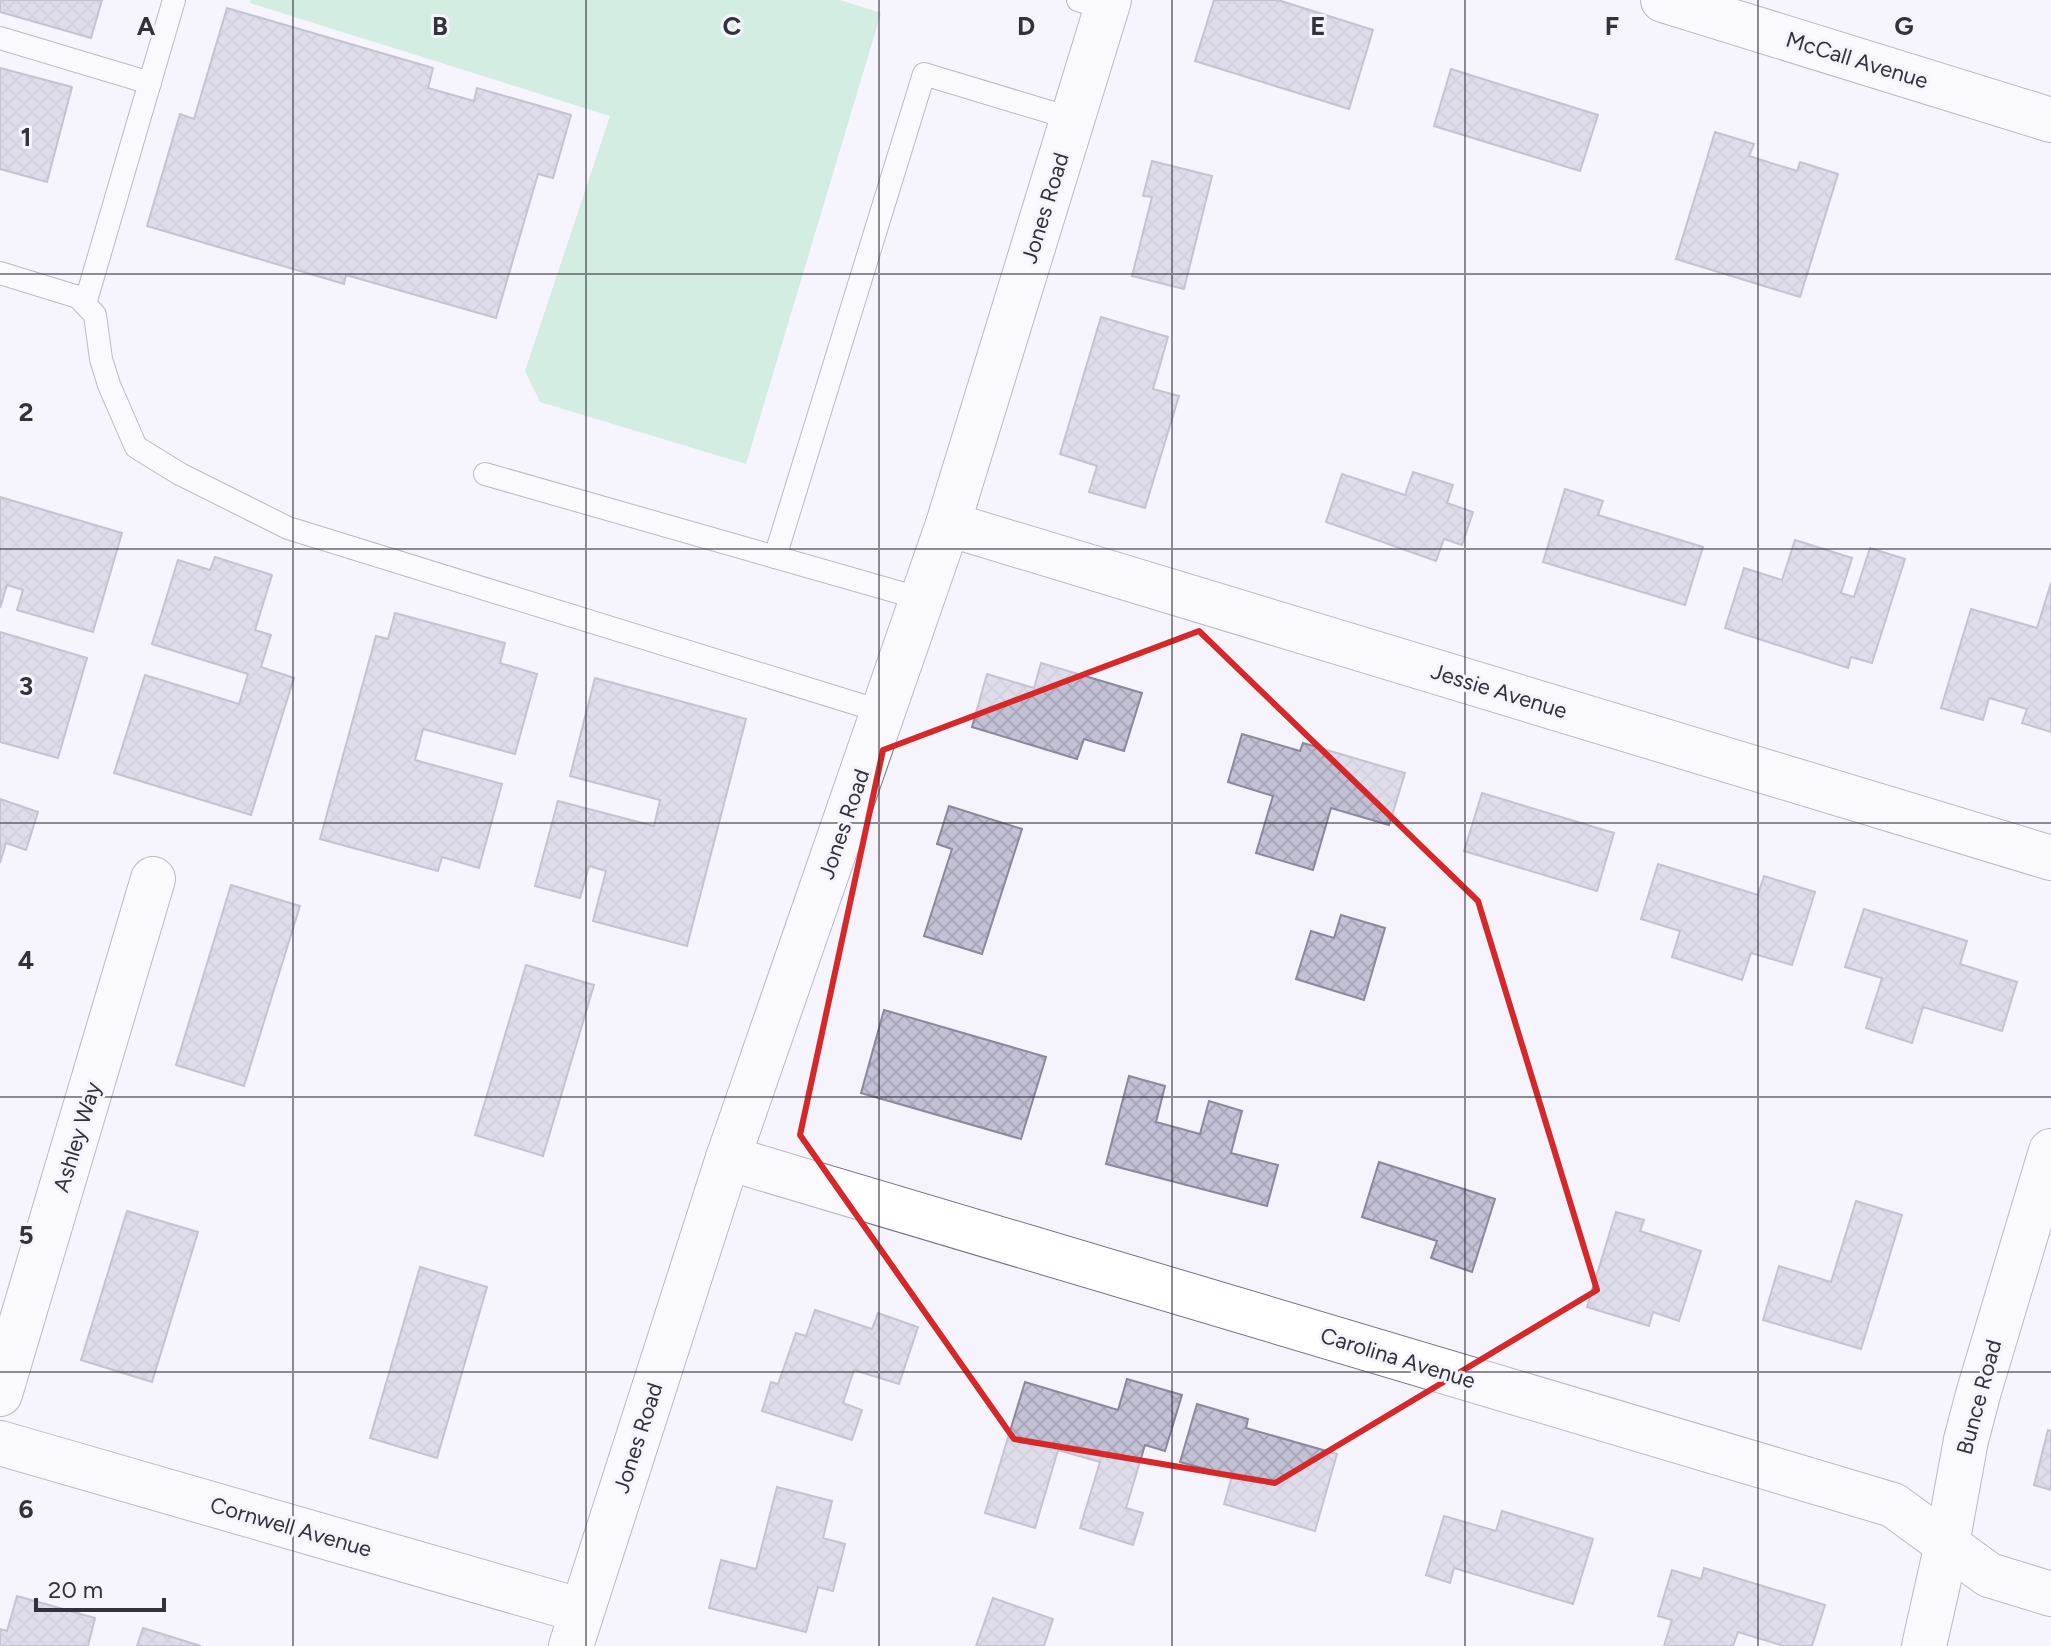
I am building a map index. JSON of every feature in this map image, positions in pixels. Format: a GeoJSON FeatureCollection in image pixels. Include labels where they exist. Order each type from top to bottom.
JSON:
{"type":"FeatureCollection","features":[{"type":"Feature","properties":{"kind":"street","name":"McCall Avenue"},"geometry":{"type":"LineString","coordinates":[[1663,0],[2051,120]]}},
{"type":"Feature","properties":{"kind":"street","name":"Jones Road"},"geometry":{"type":"LineString","coordinates":[[577,1629],[728,1158],[948,524],[1073,119],[1098,3]]}},
{"type":"Feature","properties":{"kind":"street","name":"Jessie Avenue"},"geometry":{"type":"LineString","coordinates":[[948,524],[2051,858]]}},
{"type":"Feature","properties":{"kind":"street","name":"Ashley Way"},"geometry":{"type":"LineString","coordinates":[[0,1394],[153,879]]}},
{"type":"Feature","properties":{"kind":"street","name":"Bunce Road"},"geometry":{"type":"LineString","coordinates":[[1924,1646],[1979,1391],[2051,1151]]}},
{"type":"Feature","properties":{"kind":"street","name":"Carolina Avenue"},"geometry":{"type":"LineString","coordinates":[[728,1158],[1893,1505],[1989,1575],[2051,1594]]}},
{"type":"Feature","properties":{"kind":"street","name":"Cornwell Avenue"},"geometry":{"type":"LineString","coordinates":[[0,1443],[577,1629]]}},
{"type":"Feature","properties":{"kind":"lane"},"geometry":{"type":"LineString","coordinates":[[85,304],[174,0]]}},
{"type":"Feature","properties":{"kind":"lane"},"geometry":{"type":"LineString","coordinates":[[0,38],[150,83]]}},
{"type":"Feature","properties":{"kind":"lane"},"geometry":{"type":"LineString","coordinates":[[775,557],[924,74],[1073,119]]}},
{"type":"Feature","properties":{"kind":"lane"},"geometry":{"type":"LineString","coordinates":[[0,273],[78,297],[95,315],[101,359],[109,385],[136,447],[180,474],[288,528],[883,712]]}},
{"type":"Feature","properties":{"kind":"lane"},"geometry":{"type":"LineString","coordinates":[[485,474],[922,599]]}},
{"type":"Feature","properties":{"kind":"highlighted area"},"geometry":{"type":"Polygon","coordinates":[[[1199,631],[1478,901],[1597,1290],[1275,1483],[1014,1439],[800,1135],[883,750],[1199,631]]]}},
{"type":"Feature","properties":{"kind":"green space"},"geometry":{"type":"Polygon","coordinates":[[[251,0],[840,0],[881,13],[746,464],[540,402],[525,371],[610,116],[250,3],[251,0]]]}},
{"type":"Feature","properties":{"kind":"building"},"geometry":{"type":"Polygon","coordinates":[[[0,0],[102,0],[91,38],[0,12],[0,0]]]}},
{"type":"Feature","properties":{"kind":"building"},"geometry":{"type":"Polygon","coordinates":[[[1214,0],[1278,0],[1373,30],[1349,109],[1195,61],[1214,0]]]}},
{"type":"Feature","properties":{"kind":"building"},"geometry":{"type":"Polygon","coordinates":[[[227,8],[433,68],[428,88],[474,101],[477,88],[571,115],[553,178],[538,174],[496,318],[346,275],[344,284],[147,226],[180,114],[194,119],[227,8]]]}},
{"type":"Feature","properties":{"kind":"building"},"geometry":{"type":"Polygon","coordinates":[[[0,68],[72,87],[47,182],[0,169],[0,68]]]}},
{"type":"Feature","properties":{"kind":"building"},"geometry":{"type":"Polygon","coordinates":[[[1451,69],[1598,115],[1580,171],[1434,126],[1451,69]]]}},
{"type":"Feature","properties":{"kind":"building"},"geometry":{"type":"Polygon","coordinates":[[[1715,132],[1754,144],[1749,156],[1797,171],[1800,162],[1838,174],[1800,297],[1676,259],[1715,132]]]}},
{"type":"Feature","properties":{"kind":"building"},"geometry":{"type":"Polygon","coordinates":[[[1152,161],[1212,176],[1184,289],[1132,276],[1152,197],[1143,196],[1152,161]]]}},
{"type":"Feature","properties":{"kind":"building"},"geometry":{"type":"Polygon","coordinates":[[[1101,317],[1168,337],[1153,389],[1179,396],[1145,508],[1089,492],[1097,466],[1060,454],[1101,317]]]}},
{"type":"Feature","properties":{"kind":"building"},"geometry":{"type":"Polygon","coordinates":[[[1413,472],[1453,485],[1447,503],[1473,512],[1462,545],[1444,539],[1436,561],[1326,522],[1342,474],[1405,495],[1413,472]]]}},
{"type":"Feature","properties":{"kind":"building"},"geometry":{"type":"Polygon","coordinates":[[[1565,489],[1603,501],[1598,515],[1703,547],[1685,605],[1543,562],[1565,489]]]}},
{"type":"Feature","properties":{"kind":"building"},"geometry":{"type":"Polygon","coordinates":[[[0,497],[122,533],[93,632],[17,610],[23,590],[7,585],[0,608],[0,497]]]}},
{"type":"Feature","properties":{"kind":"building"},"geometry":{"type":"Polygon","coordinates":[[[1795,540],[1852,558],[1841,593],[1854,597],[1870,548],[1905,559],[1872,663],[1851,657],[1848,668],[1725,628],[1744,568],[1782,580],[1795,540]]]}},
{"type":"Feature","properties":{"kind":"building"},"geometry":{"type":"Polygon","coordinates":[[[215,557],[272,575],[255,630],[271,635],[261,667],[294,678],[251,815],[114,773],[145,675],[239,704],[248,674],[152,644],[178,560],[210,570],[215,557]]]}},
{"type":"Feature","properties":{"kind":"building"},"geometry":{"type":"Polygon","coordinates":[[[2051,583],[2051,732],[2022,723],[2027,709],[1989,698],[1983,720],[1941,708],[1971,609],[2037,628],[2051,583]]]}},
{"type":"Feature","properties":{"kind":"building"},"geometry":{"type":"Polygon","coordinates":[[[395,613],[505,643],[500,663],[537,674],[515,754],[423,729],[415,760],[502,784],[479,868],[442,857],[438,871],[320,839],[376,636],[388,639],[395,613]]]}},
{"type":"Feature","properties":{"kind":"building"},"geometry":{"type":"Polygon","coordinates":[[[0,632],[87,658],[58,758],[0,742],[0,632]]]}},
{"type":"Feature","properties":{"kind":"building"},"geometry":{"type":"Polygon","coordinates":[[[1041,663],[1142,693],[1124,751],[1084,739],[1077,759],[972,727],[987,674],[1034,688],[1041,663]]]}},
{"type":"Feature","properties":{"kind":"building"},"geometry":{"type":"Polygon","coordinates":[[[595,678],[746,719],[687,946],[593,921],[606,871],[589,866],[580,898],[535,886],[558,801],[654,826],[660,800],[570,776],[595,678]]]}},
{"type":"Feature","properties":{"kind":"building"},"geometry":{"type":"Polygon","coordinates":[[[1242,734],[1300,751],[1303,743],[1405,773],[1389,825],[1331,808],[1313,870],[1256,853],[1273,796],[1228,782],[1242,734]]]}},
{"type":"Feature","properties":{"kind":"building"},"geometry":{"type":"Polygon","coordinates":[[[1482,793],[1614,833],[1597,891],[1464,851],[1482,793]]]}},
{"type":"Feature","properties":{"kind":"building"},"geometry":{"type":"Polygon","coordinates":[[[0,799],[38,812],[26,850],[6,843],[0,863],[0,799]]]}},
{"type":"Feature","properties":{"kind":"building"},"geometry":{"type":"Polygon","coordinates":[[[949,806],[1022,829],[982,954],[924,936],[952,849],[937,844],[949,806]]]}},
{"type":"Feature","properties":{"kind":"building"},"geometry":{"type":"Polygon","coordinates":[[[1658,864],[1758,895],[1764,876],[1815,892],[1792,965],[1751,953],[1742,980],[1672,957],[1680,931],[1641,919],[1658,864]]]}},
{"type":"Feature","properties":{"kind":"building"},"geometry":{"type":"Polygon","coordinates":[[[231,885],[300,906],[244,1086],[176,1065],[231,885]]]}},
{"type":"Feature","properties":{"kind":"building"},"geometry":{"type":"Polygon","coordinates":[[[1864,909],[1967,941],[1960,964],[2017,982],[2002,1031],[1923,1007],[1912,1043],[1866,1028],[1882,978],[1845,967],[1864,909]]]}},
{"type":"Feature","properties":{"kind":"building"},"geometry":{"type":"Polygon","coordinates":[[[1341,915],[1385,928],[1364,1000],[1296,979],[1311,931],[1334,938],[1341,915]]]}},
{"type":"Feature","properties":{"kind":"building"},"geometry":{"type":"Polygon","coordinates":[[[526,965],[594,985],[543,1156],[475,1135],[526,965]]]}},
{"type":"Feature","properties":{"kind":"building"},"geometry":{"type":"Polygon","coordinates":[[[884,1010],[1046,1057],[1021,1139],[861,1093],[884,1010]]]}},
{"type":"Feature","properties":{"kind":"building"},"geometry":{"type":"Polygon","coordinates":[[[1129,1076],[1165,1086],[1156,1122],[1200,1134],[1209,1101],[1242,1111],[1231,1153],[1278,1165],[1267,1206],[1106,1164],[1129,1076]]]}},
{"type":"Feature","properties":{"kind":"building"},"geometry":{"type":"Polygon","coordinates":[[[1379,1162],[1495,1199],[1472,1272],[1431,1258],[1437,1241],[1362,1217],[1379,1162]]]}},
{"type":"Feature","properties":{"kind":"building"},"geometry":{"type":"Polygon","coordinates":[[[1856,1201],[1902,1215],[1861,1349],[1763,1320],[1779,1266],[1831,1282],[1856,1201]]]}},
{"type":"Feature","properties":{"kind":"building"},"geometry":{"type":"Polygon","coordinates":[[[127,1211],[198,1232],[152,1382],[81,1360],[127,1211]]]}},
{"type":"Feature","properties":{"kind":"building"},"geometry":{"type":"Polygon","coordinates":[[[1616,1212],[1644,1220],[1640,1231],[1701,1251],[1679,1321],[1653,1312],[1649,1326],[1587,1307],[1616,1212]]]}},
{"type":"Feature","properties":{"kind":"building"},"geometry":{"type":"Polygon","coordinates":[[[420,1267],[487,1287],[437,1458],[370,1438],[420,1267]]]}},
{"type":"Feature","properties":{"kind":"building"},"geometry":{"type":"Polygon","coordinates":[[[815,1310],[872,1329],[878,1313],[918,1327],[899,1384],[854,1370],[843,1403],[862,1410],[852,1440],[762,1411],[771,1382],[778,1384],[796,1333],[806,1336],[815,1310]]]}},
{"type":"Feature","properties":{"kind":"building"},"geometry":{"type":"Polygon","coordinates":[[[1127,1379],[1182,1395],[1165,1451],[1145,1445],[1126,1508],[1143,1513],[1133,1545],[1080,1528],[1100,1462],[1058,1450],[1035,1528],[985,1513],[1025,1382],[1118,1410],[1127,1379]]]}},
{"type":"Feature","properties":{"kind":"building"},"geometry":{"type":"Polygon","coordinates":[[[1197,1404],[1248,1419],[1246,1428],[1337,1454],[1315,1531],[1224,1504],[1232,1476],[1180,1462],[1197,1404]]]}},
{"type":"Feature","properties":{"kind":"building"},"geometry":{"type":"Polygon","coordinates":[[[2048,1430],[2051,1431],[2051,1490],[2034,1485],[2048,1430]]]}},
{"type":"Feature","properties":{"kind":"building"},"geometry":{"type":"Polygon","coordinates":[[[777,1487],[832,1501],[823,1538],[845,1544],[833,1591],[818,1587],[806,1632],[709,1608],[721,1560],[756,1569],[777,1487]]]}},
{"type":"Feature","properties":{"kind":"building"},"geometry":{"type":"Polygon","coordinates":[[[1502,1511],[1593,1539],[1573,1604],[1454,1568],[1450,1583],[1426,1575],[1444,1516],[1496,1531],[1502,1511]]]}},
{"type":"Feature","properties":{"kind":"building"},"geometry":{"type":"Polygon","coordinates":[[[1704,1568],[1825,1605],[1812,1646],[1784,1646],[1738,1632],[1733,1646],[1664,1646],[1672,1620],[1658,1616],[1672,1570],[1701,1579],[1704,1568]]]}},
{"type":"Feature","properties":{"kind":"building"},"geometry":{"type":"Polygon","coordinates":[[[17,1596],[95,1618],[88,1646],[0,1646],[0,1629],[7,1631],[17,1596]]]}},
{"type":"Feature","properties":{"kind":"building"},"geometry":{"type":"Polygon","coordinates":[[[993,1598],[1053,1619],[1044,1646],[976,1646],[993,1598]]]}},
{"type":"Feature","properties":{"kind":"building"},"geometry":{"type":"Polygon","coordinates":[[[143,1628],[201,1646],[137,1646],[143,1628]]]}}]}
